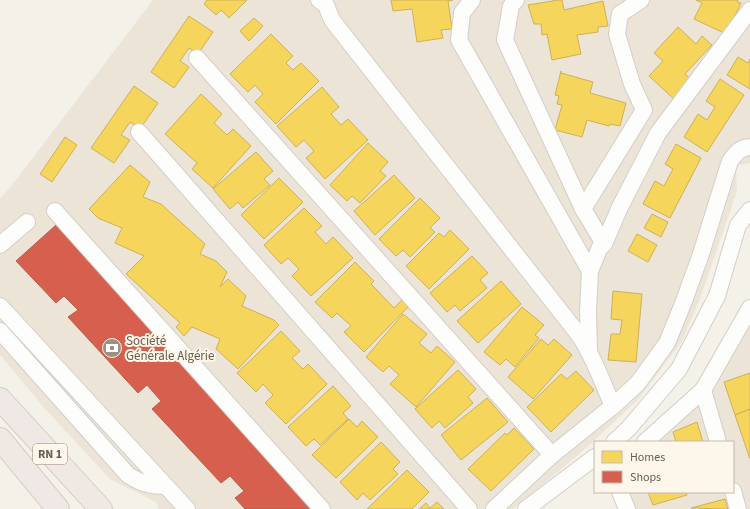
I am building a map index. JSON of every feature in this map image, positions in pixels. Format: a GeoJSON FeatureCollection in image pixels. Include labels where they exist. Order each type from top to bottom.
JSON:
{"type":"FeatureCollection","features":[{"type":"Feature","properties":{"kind":"highway","name":"RN 1"},"geometry":{"type":"LineString","coordinates":[[0,399],[102,508]]}},
{"type":"Feature","properties":{"kind":"highway","name":"RN 1"},"geometry":{"type":"LineString","coordinates":[[0,439],[58,509]]}},
{"type":"Feature","properties":{"kind":"street"},"geometry":{"type":"LineString","coordinates":[[472,0],[462,12],[459,40],[590,271]]}},
{"type":"Feature","properties":{"kind":"street"},"geometry":{"type":"LineString","coordinates":[[516,0],[511,6],[505,40],[583,209],[604,244]]}},
{"type":"Feature","properties":{"kind":"street"},"geometry":{"type":"LineString","coordinates":[[583,209],[644,110],[632,84],[617,34],[620,14],[641,0]]}},
{"type":"Feature","properties":{"kind":"street"},"geometry":{"type":"LineString","coordinates":[[325,2],[332,20],[579,335],[589,350],[600,379],[613,406]]}},
{"type":"Feature","properties":{"kind":"street"},"geometry":{"type":"LineString","coordinates":[[589,350],[588,312],[590,271],[600,247],[604,244],[620,206],[658,133],[750,10]]}},
{"type":"Feature","properties":{"kind":"street"},"geometry":{"type":"LineString","coordinates":[[197,58],[552,455]]}},
{"type":"Feature","properties":{"kind":"street"},"geometry":{"type":"LineString","coordinates":[[139,132],[469,509]]}},
{"type":"Feature","properties":{"kind":"street"},"geometry":{"type":"LineString","coordinates":[[494,509],[552,455],[613,406],[638,383],[666,343],[684,301],[730,161],[736,153],[743,148],[750,147]]}},
{"type":"Feature","properties":{"kind":"street"},"geometry":{"type":"LineString","coordinates":[[615,441],[629,428],[679,369],[717,296],[738,225],[750,210]]}},
{"type":"Feature","properties":{"kind":"street"},"geometry":{"type":"LineString","coordinates":[[55,211],[322,509]]}},
{"type":"Feature","properties":{"kind":"street"},"geometry":{"type":"LineString","coordinates":[[0,245],[27,222]]}},
{"type":"Feature","properties":{"kind":"street"},"geometry":{"type":"LineString","coordinates":[[0,306],[187,509]]}},
{"type":"Feature","properties":{"kind":"street"},"geometry":{"type":"LineString","coordinates":[[646,441],[703,390],[750,308]]}},
{"type":"Feature","properties":{"kind":"street"},"geometry":{"type":"LineString","coordinates":[[0,331],[128,475],[142,483],[153,486],[165,486]]}},
{"type":"Feature","properties":{"kind":"street"},"geometry":{"type":"LineString","coordinates":[[703,390],[718,441]]}},
{"type":"Feature","properties":{"kind":"street"},"geometry":{"type":"LineString","coordinates":[[526,509],[594,458]]}},
{"type":"Feature","properties":{"kind":"street"},"geometry":{"type":"LineString","coordinates":[[620,493],[627,509]]}},
{"type":"Feature","properties":{"kind":"street"},"geometry":{"type":"LineString","coordinates":[[734,493],[738,509]]}},
{"type":"Feature","properties":{"kind":"shaded area"},"geometry":{"type":"Polygon","coordinates":[[[153,0],[750,0],[750,163],[736,166],[737,191],[700,299],[682,341],[637,401],[577,456],[513,509],[159,509],[156,502],[110,479],[46,410],[0,355],[0,198],[9,189],[153,0]]]}},
{"type":"Feature","properties":{"kind":"shaded area"},"geometry":{"type":"Polygon","coordinates":[[[750,308],[750,509],[627,509],[620,493],[734,493],[734,441],[646,441],[703,390],[750,308]]]}},
{"type":"Feature","properties":{"kind":"building: Homes"},"geometry":{"type":"Polygon","coordinates":[[[207,0],[247,0],[229,18],[221,10],[216,15],[204,4],[207,0]]]}},
{"type":"Feature","properties":{"kind":"building: Homes"},"geometry":{"type":"Polygon","coordinates":[[[391,0],[453,0],[448,1],[452,29],[441,30],[443,38],[417,42],[412,9],[393,11],[391,0]]]}},
{"type":"Feature","properties":{"kind":"building: Homes"},"geometry":{"type":"Polygon","coordinates":[[[562,0],[564,10],[603,1],[608,26],[598,27],[598,32],[577,35],[581,54],[552,60],[547,34],[542,35],[541,24],[534,24],[528,5],[562,0]]]}},
{"type":"Feature","properties":{"kind":"building: Homes"},"geometry":{"type":"Polygon","coordinates":[[[696,0],[738,0],[737,2],[741,3],[726,34],[694,19],[702,3],[696,0]]]}},
{"type":"Feature","properties":{"kind":"building: Homes"},"geometry":{"type":"Polygon","coordinates":[[[189,16],[213,32],[198,54],[189,48],[180,61],[189,67],[174,88],[151,72],[189,16]]]}},
{"type":"Feature","properties":{"kind":"building: Homes"},"geometry":{"type":"Polygon","coordinates":[[[254,18],[263,26],[249,41],[240,31],[254,18]]]}},
{"type":"Feature","properties":{"kind":"building: Homes"},"geometry":{"type":"Polygon","coordinates":[[[678,27],[696,44],[702,36],[712,45],[685,74],[693,81],[675,100],[649,76],[663,61],[654,53],[678,27]]]}},
{"type":"Feature","properties":{"kind":"building: Homes"},"geometry":{"type":"Polygon","coordinates":[[[271,34],[293,56],[286,63],[293,70],[301,63],[319,81],[276,124],[255,102],[263,94],[255,85],[248,92],[230,74],[271,34]]]}},
{"type":"Feature","properties":{"kind":"building: Homes"},"geometry":{"type":"Polygon","coordinates":[[[738,57],[748,63],[750,59],[750,89],[727,75],[738,57]]]}},
{"type":"Feature","properties":{"kind":"building: Homes"},"geometry":{"type":"Polygon","coordinates":[[[561,71],[561,73],[593,82],[590,93],[626,103],[620,126],[610,124],[609,126],[587,120],[582,137],[555,130],[562,105],[557,104],[559,96],[555,95],[561,71]]]}},
{"type":"Feature","properties":{"kind":"building: Homes"},"geometry":{"type":"Polygon","coordinates":[[[720,79],[744,95],[707,152],[684,137],[698,114],[707,120],[715,107],[706,101],[720,79]]]}},
{"type":"Feature","properties":{"kind":"building: Homes"},"geometry":{"type":"Polygon","coordinates":[[[134,86],[158,103],[140,129],[130,122],[121,135],[130,140],[114,163],[91,148],[134,86]]]}},
{"type":"Feature","properties":{"kind":"building: Homes"},"geometry":{"type":"Polygon","coordinates":[[[322,87],[339,107],[331,114],[341,125],[348,119],[368,140],[325,179],[306,158],[314,151],[304,140],[296,147],[277,126],[322,87]]]}},
{"type":"Feature","properties":{"kind":"building: Homes"},"geometry":{"type":"Polygon","coordinates":[[[201,94],[222,114],[214,123],[227,135],[233,129],[251,146],[213,188],[192,169],[197,163],[165,134],[201,94]]]}},
{"type":"Feature","properties":{"kind":"building: Homes"},"geometry":{"type":"Polygon","coordinates":[[[65,137],[77,145],[52,182],[40,174],[65,137]]]}},
{"type":"Feature","properties":{"kind":"building: Homes"},"geometry":{"type":"Polygon","coordinates":[[[368,143],[388,162],[380,171],[386,176],[360,203],[352,196],[347,201],[330,185],[368,143]]]}},
{"type":"Feature","properties":{"kind":"building: Homes"},"geometry":{"type":"Polygon","coordinates":[[[676,144],[701,158],[670,218],[643,204],[655,181],[664,186],[673,169],[665,164],[676,144]]]}},
{"type":"Feature","properties":{"kind":"building: Homes"},"geometry":{"type":"Polygon","coordinates":[[[256,152],[273,171],[264,179],[270,185],[243,208],[238,202],[230,209],[213,189],[256,152]]]}},
{"type":"Feature","properties":{"kind":"building: Homes"},"geometry":{"type":"Polygon","coordinates":[[[130,165],[150,182],[143,197],[161,204],[205,244],[200,254],[216,261],[227,272],[220,287],[228,279],[246,296],[242,306],[274,320],[279,325],[238,369],[216,349],[220,339],[192,327],[184,336],[176,327],[180,323],[126,274],[144,256],[115,243],[122,228],[98,218],[89,209],[130,165]]]}},
{"type":"Feature","properties":{"kind":"building: Homes"},"geometry":{"type":"Polygon","coordinates":[[[394,175],[415,198],[375,235],[354,211],[394,175]]]}},
{"type":"Feature","properties":{"kind":"building: Homes"},"geometry":{"type":"Polygon","coordinates":[[[279,178],[303,202],[264,239],[241,215],[279,178]]]}},
{"type":"Feature","properties":{"kind":"building: Homes"},"geometry":{"type":"Polygon","coordinates":[[[420,198],[440,218],[430,228],[435,232],[410,257],[403,250],[396,256],[379,239],[420,198]]]}},
{"type":"Feature","properties":{"kind":"building: Homes"},"geometry":{"type":"Polygon","coordinates":[[[304,208],[322,226],[315,232],[326,244],[333,237],[353,258],[311,296],[292,276],[299,269],[288,258],[281,264],[264,245],[304,208]]]}},
{"type":"Feature","properties":{"kind":"building: Homes"},"geometry":{"type":"Polygon","coordinates":[[[652,214],[668,222],[661,237],[644,228],[652,214]]]}},
{"type":"Feature","properties":{"kind":"building: Homes"},"geometry":{"type":"Polygon","coordinates":[[[450,230],[469,249],[429,289],[406,266],[439,233],[444,237],[450,230]]]}},
{"type":"Feature","properties":{"kind":"building: Homes"},"geometry":{"type":"Polygon","coordinates":[[[637,234],[657,245],[648,262],[628,251],[637,234]]]}},
{"type":"Feature","properties":{"kind":"building: Homes"},"geometry":{"type":"Polygon","coordinates":[[[472,256],[488,273],[480,280],[487,288],[460,311],[455,305],[447,312],[430,293],[472,256]]]}},
{"type":"Feature","properties":{"kind":"building: Homes"},"geometry":{"type":"Polygon","coordinates":[[[355,262],[374,281],[371,284],[394,308],[402,300],[409,306],[364,352],[344,332],[351,326],[337,313],[332,318],[315,302],[355,262]]]}},
{"type":"Feature","properties":{"kind":"building: Homes"},"geometry":{"type":"Polygon","coordinates":[[[501,281],[521,304],[478,343],[457,321],[501,281]]]}},
{"type":"Feature","properties":{"kind":"building: Homes"},"geometry":{"type":"Polygon","coordinates":[[[613,291],[642,294],[636,362],[608,360],[611,334],[620,334],[622,320],[611,319],[613,291]]]}},
{"type":"Feature","properties":{"kind":"building: Homes"},"geometry":{"type":"Polygon","coordinates":[[[522,307],[544,325],[535,335],[539,338],[515,367],[506,359],[500,365],[484,352],[522,307]]]}},
{"type":"Feature","properties":{"kind":"building: Homes"},"geometry":{"type":"Polygon","coordinates":[[[403,314],[427,334],[419,343],[431,353],[437,346],[455,362],[416,407],[390,384],[399,375],[389,366],[383,372],[366,357],[403,314]]]}},
{"type":"Feature","properties":{"kind":"building: Homes"},"geometry":{"type":"Polygon","coordinates":[[[281,331],[300,351],[292,358],[303,369],[308,364],[327,384],[286,424],[265,403],[273,395],[263,384],[256,392],[237,373],[281,331]]]}},
{"type":"Feature","properties":{"kind":"building: Homes"},"geometry":{"type":"Polygon","coordinates":[[[541,339],[548,345],[554,339],[572,355],[533,399],[508,377],[541,339]]]}},
{"type":"Feature","properties":{"kind":"building: Homes"},"geometry":{"type":"Polygon","coordinates":[[[458,370],[476,389],[468,397],[473,403],[445,428],[439,421],[432,428],[415,409],[458,370]]]}},
{"type":"Feature","properties":{"kind":"building: Homes"},"geometry":{"type":"Polygon","coordinates":[[[576,371],[594,390],[551,432],[527,407],[561,374],[567,379],[576,371]]]}},
{"type":"Feature","properties":{"kind":"building: Homes"},"geometry":{"type":"Polygon","coordinates":[[[750,373],[750,409],[735,415],[724,382],[750,373]]]}},
{"type":"Feature","properties":{"kind":"building: Homes"},"geometry":{"type":"Polygon","coordinates":[[[333,386],[351,406],[343,413],[348,419],[320,445],[314,439],[306,446],[288,427],[333,386]]]}},
{"type":"Feature","properties":{"kind":"building: Homes"},"geometry":{"type":"Polygon","coordinates":[[[487,398],[508,422],[461,460],[441,435],[487,398]]]}},
{"type":"Feature","properties":{"kind":"building: Homes"},"geometry":{"type":"Polygon","coordinates":[[[750,409],[750,459],[735,415],[750,409]]]}},
{"type":"Feature","properties":{"kind":"building: Homes"},"geometry":{"type":"Polygon","coordinates":[[[349,419],[357,427],[362,421],[378,437],[336,478],[312,455],[349,419]]]}},
{"type":"Feature","properties":{"kind":"building: Homes"},"geometry":{"type":"Polygon","coordinates":[[[697,422],[703,441],[676,441],[673,432],[697,422]]]}},
{"type":"Feature","properties":{"kind":"building: Homes"},"geometry":{"type":"Polygon","coordinates":[[[514,428],[534,449],[491,491],[468,469],[505,433],[507,435],[514,428]]]}},
{"type":"Feature","properties":{"kind":"building: Homes"},"geometry":{"type":"Polygon","coordinates":[[[381,442],[400,462],[393,469],[398,474],[370,500],[363,493],[357,500],[340,482],[381,442]]]}},
{"type":"Feature","properties":{"kind":"building: Homes"},"geometry":{"type":"Polygon","coordinates":[[[407,470],[429,492],[412,509],[367,509],[407,470]]]}},
{"type":"Feature","properties":{"kind":"building: Homes"},"geometry":{"type":"Polygon","coordinates":[[[648,493],[686,493],[687,495],[653,505],[648,493]]]}},
{"type":"Feature","properties":{"kind":"building: Homes"},"geometry":{"type":"Polygon","coordinates":[[[725,499],[728,509],[691,508],[725,499]]]}},
{"type":"Feature","properties":{"kind":"building: Homes"},"geometry":{"type":"Polygon","coordinates":[[[437,502],[444,509],[419,509],[426,503],[430,508],[437,502]]]}},
{"type":"Feature","properties":{"kind":"building: Shops"},"geometry":{"type":"Polygon","coordinates":[[[56,225],[318,509],[245,509],[235,498],[244,491],[230,476],[221,483],[152,409],[161,401],[147,385],[138,393],[68,317],[78,310],[64,296],[56,303],[16,261],[56,225]]]}},
{"type":"Feature","properties":{"kind":"place","name":"Société Générale Algérie"},"geometry":{"type":"Point","coordinates":[112,348]}}]}
